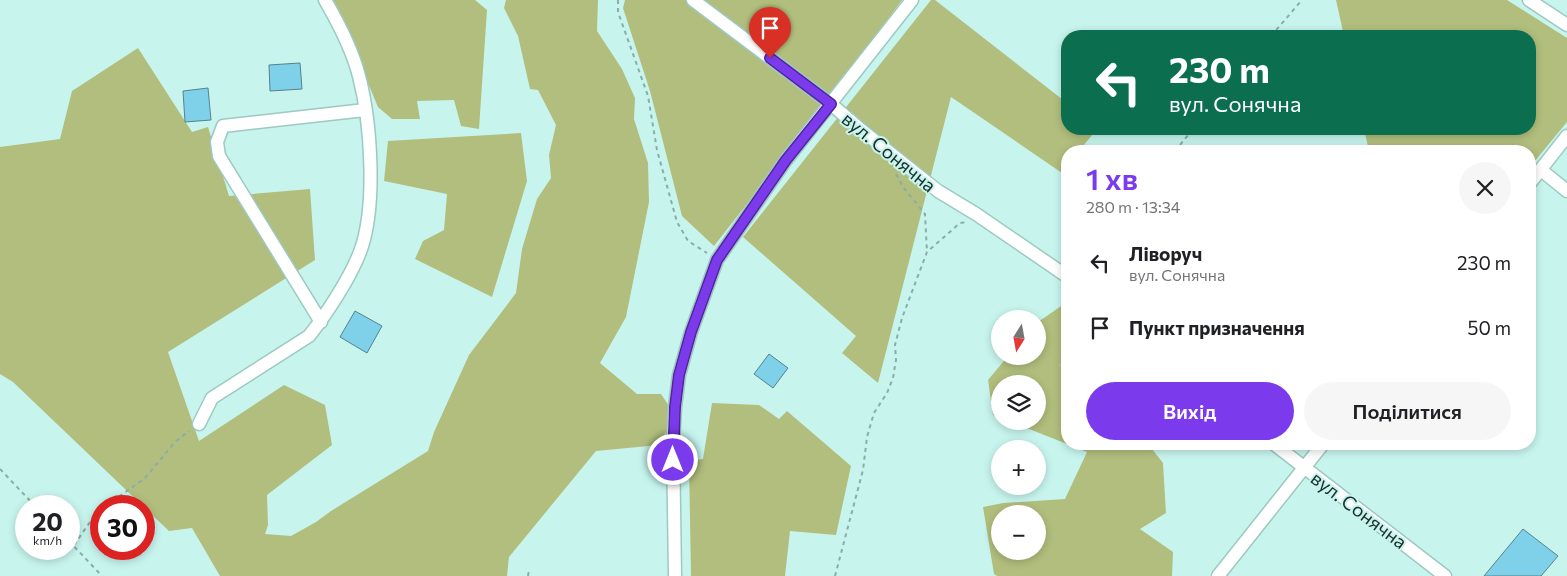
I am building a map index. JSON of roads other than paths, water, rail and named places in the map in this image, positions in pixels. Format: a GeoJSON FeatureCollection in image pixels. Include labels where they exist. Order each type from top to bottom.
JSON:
{"type":"FeatureCollection","features":[{"type":"Feature","properties":{"kind":"street"},"geometry":{"type":"LineString","coordinates":[[199,424],[212,398],[309,336],[321,322],[360,252],[368,222],[371,183],[369,139],[365,110],[359,75],[345,36],[325,0]]}},
{"type":"Feature","properties":{"kind":"street","name":"вул. Сонячна"},"geometry":{"type":"LineString","coordinates":[[694,0],[831,104],[860,130],[938,191],[1061,272]]}},
{"type":"Feature","properties":{"kind":"street"},"geometry":{"type":"LineString","coordinates":[[675,576],[673,441],[679,375],[691,332],[717,260],[786,160],[912,0]]}},
{"type":"Feature","properties":{"kind":"street"},"geometry":{"type":"LineString","coordinates":[[1529,0],[1567,25]]}},
{"type":"Feature","properties":{"kind":"street"},"geometry":{"type":"LineString","coordinates":[[321,322],[219,156],[217,142],[223,126],[365,110]]}},
{"type":"Feature","properties":{"kind":"street"},"geometry":{"type":"LineString","coordinates":[[1536,176],[1567,136]]}},
{"type":"Feature","properties":{"kind":"street"},"geometry":{"type":"LineString","coordinates":[[1541,170],[1567,190]]}},
{"type":"Feature","properties":{"kind":"street","name":"вул. Сонячна"},"geometry":{"type":"LineString","coordinates":[[1282,450],[1445,576]]}},
{"type":"Feature","properties":{"kind":"street"},"geometry":{"type":"LineString","coordinates":[[1218,576],[1318,450]]}}]}
